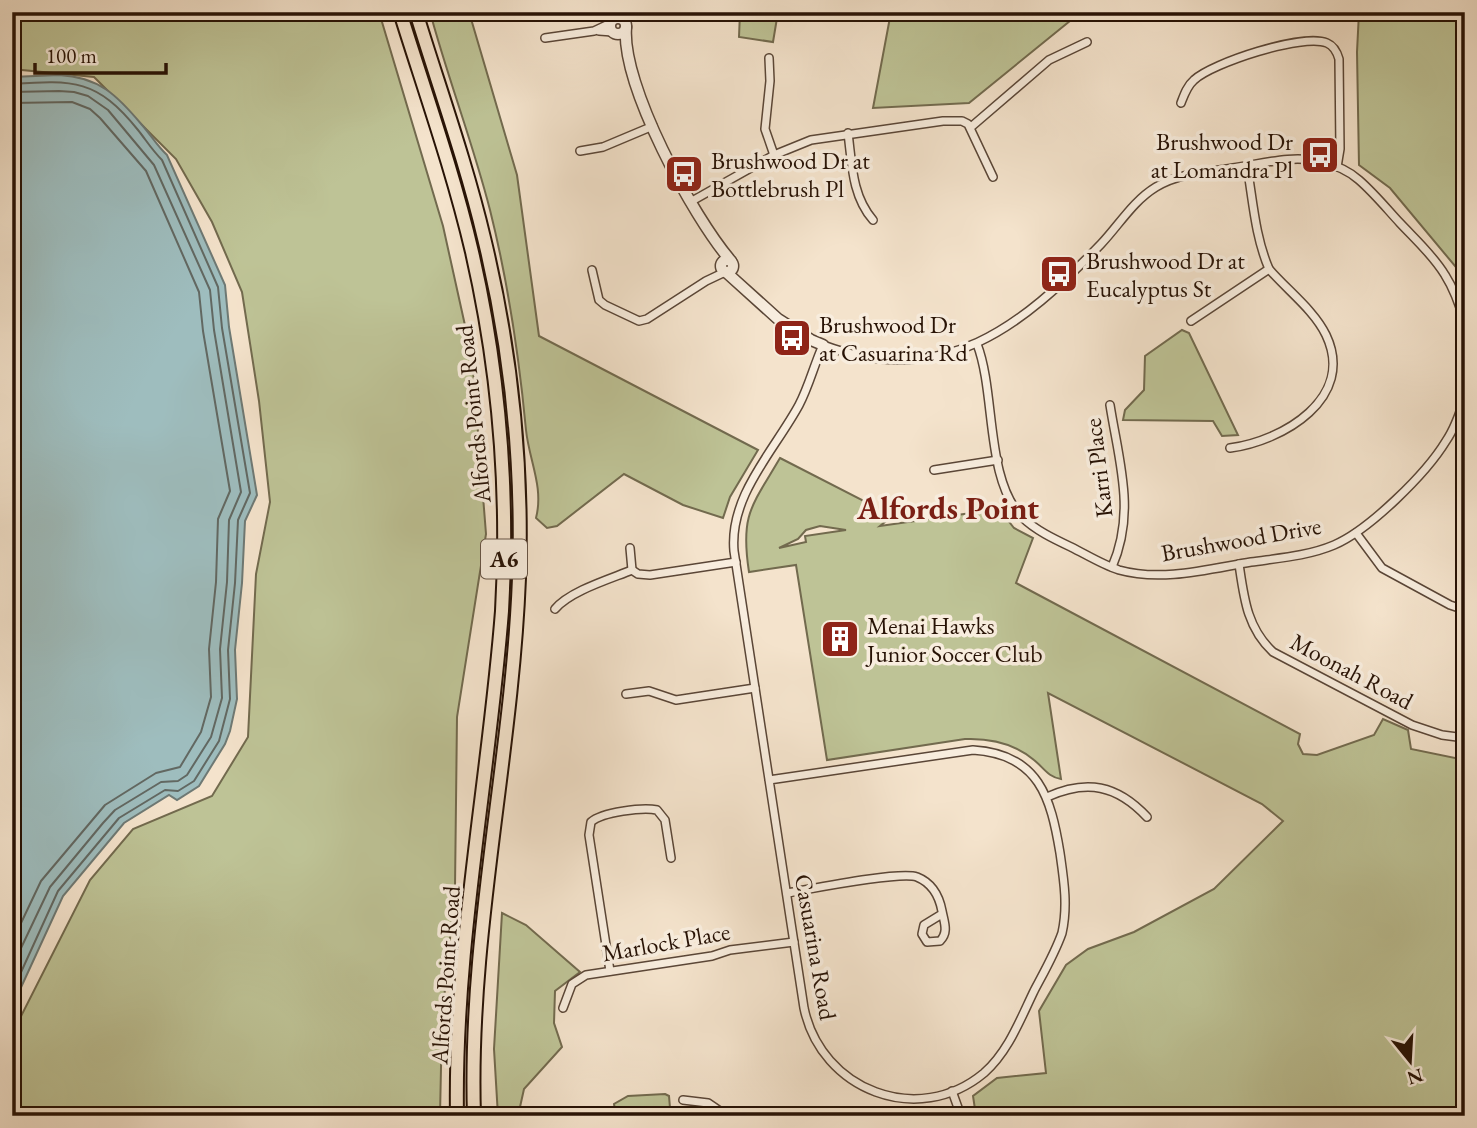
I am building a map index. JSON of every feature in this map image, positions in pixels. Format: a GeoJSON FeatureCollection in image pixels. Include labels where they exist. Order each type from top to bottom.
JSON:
{"type":"FeatureCollection","features":[{"type":"Feature","properties":{"kind":"highway","name":"Alfords Point Road"},"geometry":{"type":"LineString","coordinates":[[400,12],[457,198],[479,286],[496,392],[503,480],[501,624],[465,952],[457,1116]]}},
{"type":"Feature","properties":{"kind":"highway","name":"Alfords Point Road"},"geometry":{"type":"LineString","coordinates":[[416,12],[471,190],[491,269],[509,370],[518,474],[520,545],[517,609],[477,981],[474,1116]]}},
{"type":"Feature","properties":{"kind":"street"},"geometry":{"type":"LineString","coordinates":[[545,38],[594,31],[617,23],[653,126],[726,267],[778,318],[811,340],[847,353],[881,359],[928,357],[977,344],[1003,331],[1028,312],[1101,243],[1149,192],[1182,176],[1304,159],[1337,167],[1359,180],[1432,258],[1451,285],[1464,314],[1465,323]]}},
{"type":"Feature","properties":{"kind":"street"},"geometry":{"type":"LineString","coordinates":[[971,127],[1049,60],[1087,42]]}},
{"type":"Feature","properties":{"kind":"street"},"geometry":{"type":"LineString","coordinates":[[1181,103],[1193,80],[1208,71],[1283,44],[1326,42],[1335,48],[1339,59],[1340,149],[1337,167]]}},
{"type":"Feature","properties":{"kind":"street"},"geometry":{"type":"LineString","coordinates":[[769,58],[770,81],[765,129],[774,155]]}},
{"type":"Feature","properties":{"kind":"street"},"geometry":{"type":"LineString","coordinates":[[692,201],[774,155],[811,140],[943,121],[962,121],[971,127],[993,177]]}},
{"type":"Feature","properties":{"kind":"street"},"geometry":{"type":"LineString","coordinates":[[580,151],[603,147],[653,126]]}},
{"type":"Feature","properties":{"kind":"street"},"geometry":{"type":"LineString","coordinates":[[848,133],[857,194],[873,220]]}},
{"type":"Feature","properties":{"kind":"street"},"geometry":{"type":"LineString","coordinates":[[1230,448],[1249,444],[1299,422],[1319,403],[1331,373],[1331,351],[1325,332],[1269,269],[1259,242],[1247,166]]}},
{"type":"Feature","properties":{"kind":"street"},"geometry":{"type":"LineString","coordinates":[[592,270],[599,300],[639,321],[647,319],[726,267]]}},
{"type":"Feature","properties":{"kind":"street"},"geometry":{"type":"LineString","coordinates":[[1191,321],[1269,269]]}},
{"type":"Feature","properties":{"kind":"street","name":"Brushwood Drive"},"geometry":{"type":"LineString","coordinates":[[977,344],[985,369],[998,460],[1006,493],[1021,516],[1043,532],[1112,567],[1138,574],[1158,575],[1239,564],[1313,552],[1335,545],[1379,515],[1434,459],[1462,414],[1465,397]]}},
{"type":"Feature","properties":{"kind":"street","name":"Casuarina Road"},"geometry":{"type":"LineString","coordinates":[[769,780],[953,752],[984,751],[1003,756],[1034,777],[1047,797],[1055,826],[1065,892],[1062,933],[1005,1049],[982,1074],[952,1091],[925,1098],[892,1097],[859,1085],[833,1065],[821,1050],[808,1024],[786,893],[736,562],[733,529],[738,509],[801,401],[823,345]]}},
{"type":"Feature","properties":{"kind":"street","name":"Karri Place"},"geometry":{"type":"LineString","coordinates":[[1110,405],[1126,510],[1123,538],[1112,567]]}},
{"type":"Feature","properties":{"kind":"street"},"geometry":{"type":"LineString","coordinates":[[934,470],[998,460]]}},
{"type":"Feature","properties":{"kind":"street"},"geometry":{"type":"LineString","coordinates":[[1356,533],[1382,568],[1465,610]]}},
{"type":"Feature","properties":{"kind":"street"},"geometry":{"type":"LineString","coordinates":[[630,548],[632,570]]}},
{"type":"Feature","properties":{"kind":"street"},"geometry":{"type":"LineString","coordinates":[[632,570],[638,574],[650,575],[736,562]]}},
{"type":"Feature","properties":{"kind":"street","name":"Moonah Road"},"geometry":{"type":"LineString","coordinates":[[1239,564],[1245,605],[1251,624],[1273,652],[1412,726],[1442,735],[1465,738]]}},
{"type":"Feature","properties":{"kind":"street"},"geometry":{"type":"LineString","coordinates":[[555,609],[563,601],[584,590],[632,570]]}},
{"type":"Feature","properties":{"kind":"street"},"geometry":{"type":"LineString","coordinates":[[626,694],[649,691],[676,700],[755,688]]}},
{"type":"Feature","properties":{"kind":"street"},"geometry":{"type":"LineString","coordinates":[[1047,797],[1074,787],[1099,787],[1129,800],[1147,817]]}},
{"type":"Feature","properties":{"kind":"street"},"geometry":{"type":"LineString","coordinates":[[610,971],[589,835],[591,821],[603,815],[649,808],[657,810],[665,820],[671,858]]}},
{"type":"Feature","properties":{"kind":"street"},"geometry":{"type":"LineString","coordinates":[[786,893],[909,875],[922,880],[933,889],[940,901],[942,914]]}},
{"type":"Feature","properties":{"kind":"street","name":"Marlock Place"},"geometry":{"type":"LineString","coordinates":[[563,1008],[568,990],[576,980],[586,975],[712,956],[730,950],[794,942]]}},
{"type":"Feature","properties":{"kind":"street"},"geometry":{"type":"LineString","coordinates":[[952,1091],[961,1116]]}},
{"type":"Feature","properties":{"kind":"street"},"geometry":{"type":"LineString","coordinates":[[683,1100],[708,1103],[727,1116]]}},
{"type":"Feature","properties":{"kind":"green space"},"geometry":{"type":"Polygon","coordinates":[[[12,12],[379,12],[443,226],[472,357],[486,534],[457,717],[455,888],[442,1019],[440,1116],[12,1116],[12,1034],[90,880],[133,829],[212,796],[248,737],[256,574],[270,502],[259,401],[242,292],[212,222],[176,159],[94,77],[12,69],[12,12]]]}},
{"type":"Feature","properties":{"kind":"green space"},"geometry":{"type":"Polygon","coordinates":[[[430,12],[469,12],[517,175],[539,336],[758,450],[730,497],[723,518],[683,505],[624,474],[557,526],[547,528],[536,518],[537,484],[528,441],[502,264],[483,185],[430,12]]]}},
{"type":"Feature","properties":{"kind":"green space"},"geometry":{"type":"Polygon","coordinates":[[[740,12],[778,12],[773,42],[739,37],[740,12]]]}},
{"type":"Feature","properties":{"kind":"green space"},"geometry":{"type":"Polygon","coordinates":[[[891,12],[1081,12],[969,103],[873,108],[891,12]]]}},
{"type":"Feature","properties":{"kind":"green space"},"geometry":{"type":"Polygon","coordinates":[[[1359,12],[1465,12],[1465,278],[1390,188],[1359,165],[1359,12]]]}},
{"type":"Feature","properties":{"kind":"green space"},"geometry":{"type":"Polygon","coordinates":[[[1182,330],[1189,333],[1238,435],[1222,436],[1213,421],[1123,420],[1125,410],[1144,390],[1145,356],[1182,330]]]}},
{"type":"Feature","properties":{"kind":"green space"},"geometry":{"type":"Polygon","coordinates":[[[780,458],[864,501],[885,522],[880,526],[999,509],[1014,528],[1033,538],[1016,583],[1300,734],[1298,744],[1303,754],[1317,755],[1374,735],[1383,719],[1408,730],[1411,749],[1465,760],[1465,1116],[976,1116],[973,1096],[997,1078],[1046,1073],[1039,1011],[1066,965],[1088,949],[1134,932],[1214,889],[1283,821],[1262,804],[1048,693],[1061,779],[1049,774],[1018,749],[984,739],[965,739],[827,760],[796,565],[749,572],[747,523],[756,500],[780,458]],[[820,526],[806,530],[798,539],[779,548],[806,542],[805,536],[846,530],[820,526]]]}},
{"type":"Feature","properties":{"kind":"green space"},"geometry":{"type":"Polygon","coordinates":[[[502,913],[526,925],[580,972],[555,991],[554,1023],[562,1047],[524,1089],[518,1116],[498,1116],[494,1049],[502,913]]]}},
{"type":"Feature","properties":{"kind":"green space"},"geometry":{"type":"Polygon","coordinates":[[[628,1096],[669,1096],[670,1108],[679,1116],[616,1116],[614,1104],[628,1096]]]}},
{"type":"Feature","properties":{"kind":"water"},"geometry":{"type":"Polygon","coordinates":[[[59,75],[85,79],[106,90],[124,105],[167,155],[225,285],[229,327],[257,495],[245,521],[235,650],[237,699],[225,744],[199,786],[177,800],[169,795],[124,823],[63,896],[12,1007],[12,77],[59,75]]]}},
{"type":"Feature","properties":{"kind":"place","name":"Brushwood Dr at Lomandra Pl"},"geometry":{"type":"Point","coordinates":[1320,155]}},
{"type":"Feature","properties":{"kind":"place","name":"Brushwood Dr at Bottlebrush Pl"},"geometry":{"type":"Point","coordinates":[684,174]}},
{"type":"Feature","properties":{"kind":"place","name":"Brushwood Dr at Eucalyptus St"},"geometry":{"type":"Point","coordinates":[1059,274]}},
{"type":"Feature","properties":{"kind":"place","name":"Brushwood Dr at Casuarina Rd"},"geometry":{"type":"Point","coordinates":[792,338]}},
{"type":"Feature","properties":{"kind":"place","name":"Menai Hawks Junior Soccer Club"},"geometry":{"type":"Point","coordinates":[840,639]}},
{"type":"Feature","properties":{"kind":"district","name":"Alfords Point"},"geometry":{"type":"Point","coordinates":[948,508]}}]}
